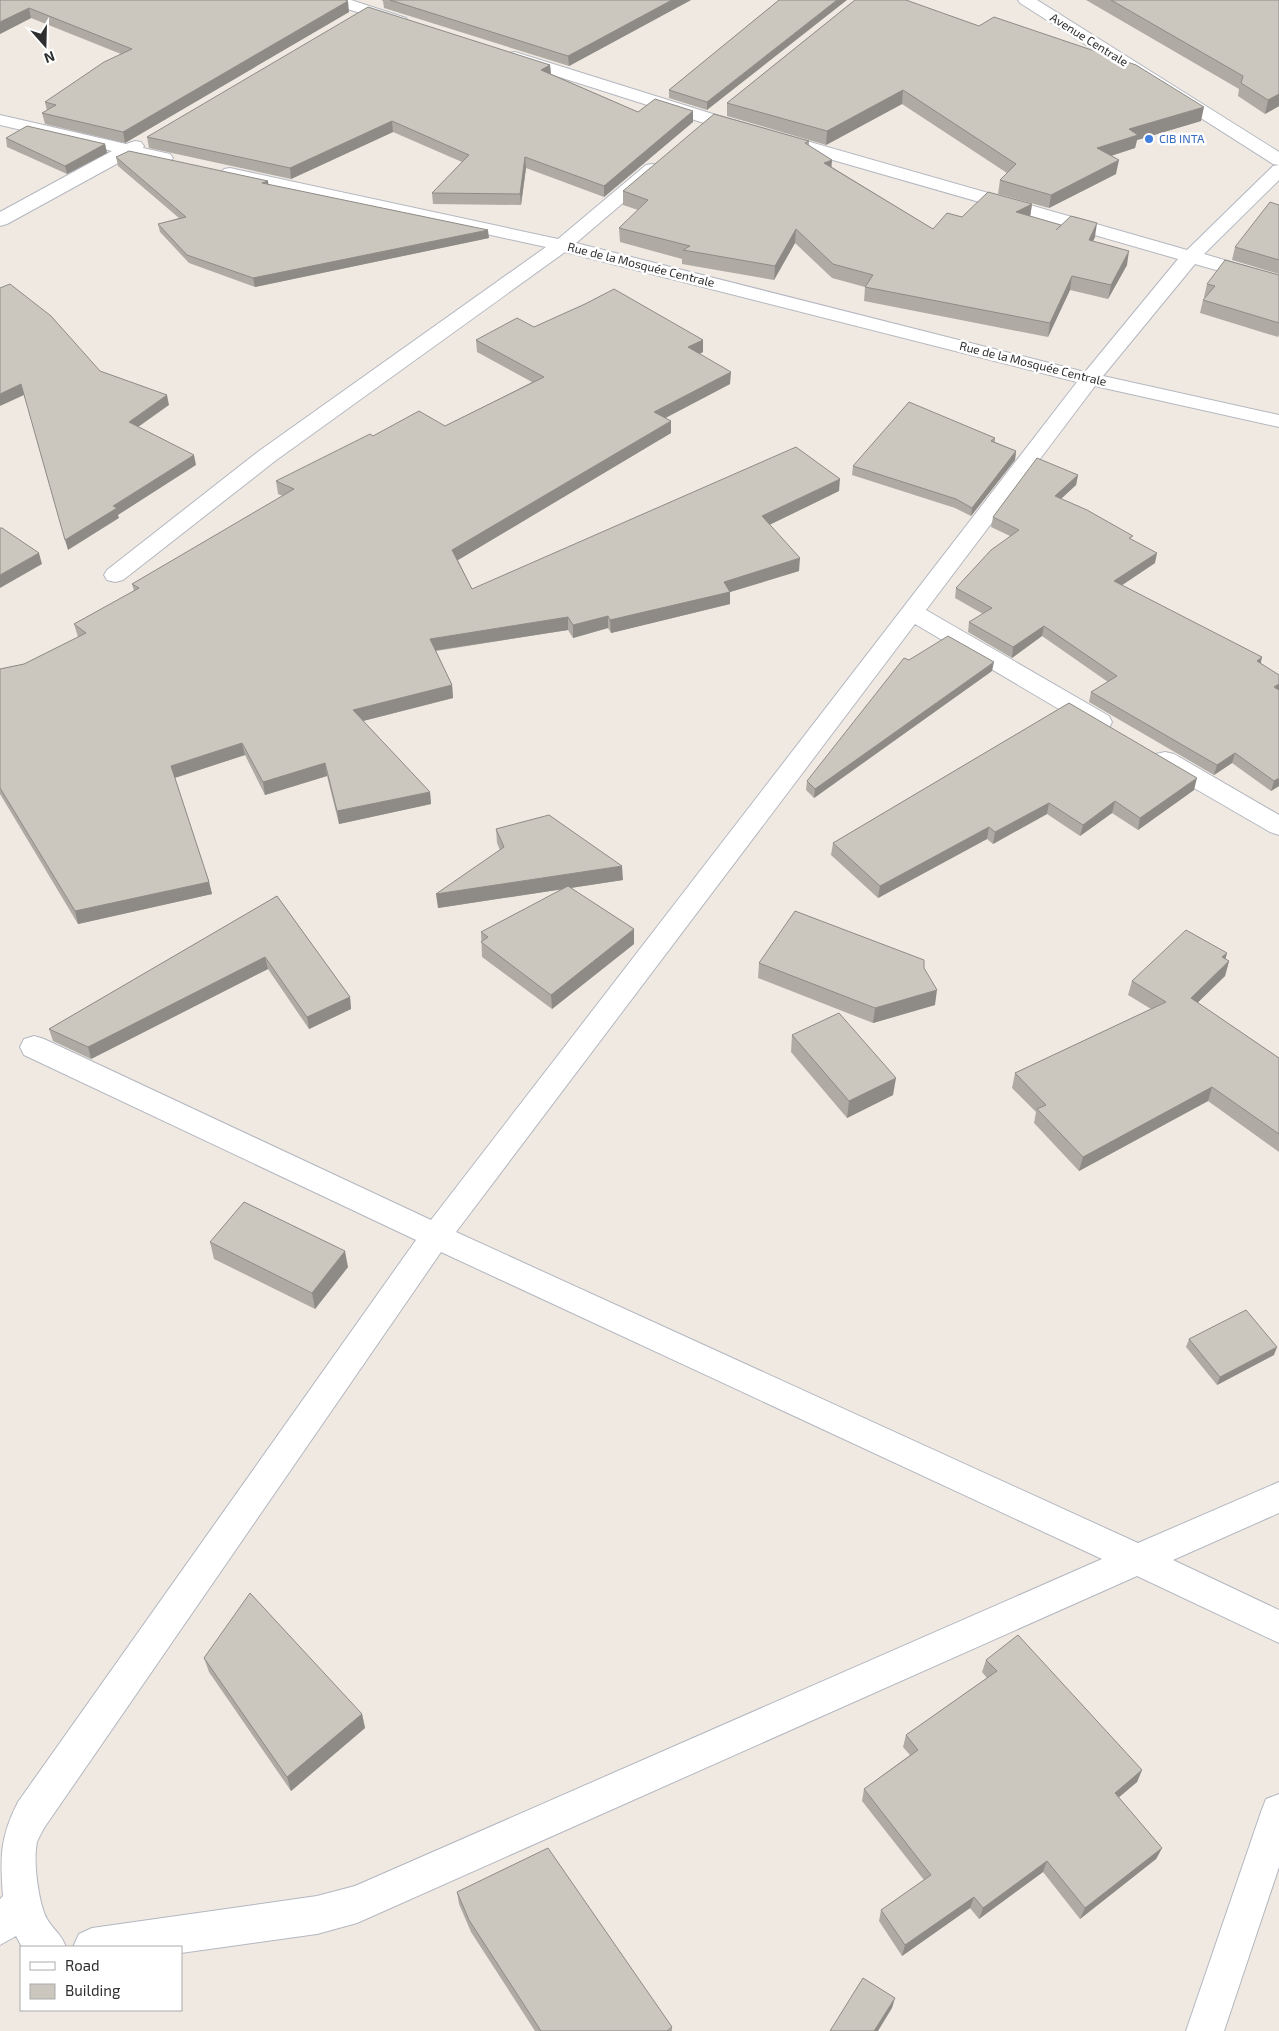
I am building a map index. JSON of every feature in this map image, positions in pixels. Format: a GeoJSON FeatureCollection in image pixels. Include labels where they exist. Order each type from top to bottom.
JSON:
{"type":"FeatureCollection","features":[{"type":"Feature","properties":{"kind":"street"},"geometry":{"type":"LineString","coordinates":[[335,0],[413,25]]}},
{"type":"Feature","properties":{"kind":"street"},"geometry":{"type":"LineString","coordinates":[[349,20],[387,0]]}},
{"type":"Feature","properties":{"kind":"street","name":"Avenue Centrale"},"geometry":{"type":"LineString","coordinates":[[1026,0],[1279,160]]}},
{"type":"Feature","properties":{"kind":"street"},"geometry":{"type":"LineString","coordinates":[[496,51],[718,113],[1190,257],[1279,282]]}},
{"type":"Feature","properties":{"kind":"street"},"geometry":{"type":"LineString","coordinates":[[695,132],[718,113]]}},
{"type":"Feature","properties":{"kind":"street"},"geometry":{"type":"LineString","coordinates":[[0,120],[186,163]]}},
{"type":"Feature","properties":{"kind":"street"},"geometry":{"type":"LineString","coordinates":[[0,220],[153,136]]}},
{"type":"Feature","properties":{"kind":"street"},"geometry":{"type":"LineString","coordinates":[[115,575],[267,456],[562,245],[666,157]]}},
{"type":"Feature","properties":{"kind":"street","name":"Rue de la Mosquée Centrale"},"geometry":{"type":"LineString","coordinates":[[214,170],[562,245],[1090,379],[1279,421]]}},
{"type":"Feature","properties":{"kind":"street"},"geometry":{"type":"LineString","coordinates":[[45,1946],[40,1944],[31,1929],[11,1914],[21,1834],[31,1815],[436,1236],[913,614],[1090,379],[1190,257],[1279,170]]}},
{"type":"Feature","properties":{"kind":"street"},"geometry":{"type":"LineString","coordinates":[[913,614],[1117,732]]}},
{"type":"Feature","properties":{"kind":"street"},"geometry":{"type":"LineString","coordinates":[[1143,747],[1279,826]]}},
{"type":"Feature","properties":{"kind":"street"},"geometry":{"type":"LineString","coordinates":[[34,1047],[436,1236],[1137,1559],[1279,1627]]}},
{"type":"Feature","properties":{"kind":"street"},"geometry":{"type":"LineString","coordinates":[[99,1946],[316,1915],[357,1904],[1279,1497]]}},
{"type":"Feature","properties":{"kind":"street"},"geometry":{"type":"LineString","coordinates":[[1205,2031],[1279,1812]]}},
{"type":"Feature","properties":{"kind":"building"},"geometry":{"type":"Polygon","coordinates":[[[0,0],[348,1],[123,132],[42,113],[56,105],[45,102],[104,62],[132,49],[29,8],[0,22],[0,0]]]}},
{"type":"Feature","properties":{"kind":"building"},"geometry":{"type":"Polygon","coordinates":[[[390,0],[672,0],[568,56],[390,0]]]}},
{"type":"Feature","properties":{"kind":"building"},"geometry":{"type":"Polygon","coordinates":[[[779,0],[837,0],[707,102],[669,90],[779,0]]]}},
{"type":"Feature","properties":{"kind":"building"},"geometry":{"type":"Polygon","coordinates":[[[855,0],[906,0],[979,26],[994,17],[1136,65],[1204,107],[1129,129],[1138,135],[1097,148],[1119,160],[1051,195],[1000,180],[1016,164],[903,90],[827,131],[727,103],[855,0]]]}},
{"type":"Feature","properties":{"kind":"building"},"geometry":{"type":"Polygon","coordinates":[[[1111,0],[1279,0],[1279,94],[1268,100],[1241,83],[1243,76],[1111,0]]]}},
{"type":"Feature","properties":{"kind":"building"},"geometry":{"type":"Polygon","coordinates":[[[368,7],[550,65],[541,70],[638,112],[655,99],[693,111],[604,186],[525,157],[520,194],[432,193],[469,155],[392,121],[290,168],[147,137],[368,7]]]}},
{"type":"Feature","properties":{"kind":"building"},"geometry":{"type":"Polygon","coordinates":[[[714,114],[809,141],[805,143],[832,160],[824,163],[933,229],[947,213],[962,217],[988,192],[1032,204],[1016,212],[1061,225],[1056,230],[1071,216],[1097,223],[1089,240],[1129,251],[1111,285],[1072,276],[1050,323],[865,287],[873,275],[833,264],[796,229],[775,266],[683,250],[690,246],[619,228],[648,200],[623,191],[714,114]]]}},
{"type":"Feature","properties":{"kind":"building"},"geometry":{"type":"Polygon","coordinates":[[[27,126],[105,144],[65,166],[6,138],[27,126]]]}},
{"type":"Feature","properties":{"kind":"building"},"geometry":{"type":"Polygon","coordinates":[[[129,151],[268,181],[262,183],[488,230],[253,278],[187,255],[158,224],[186,217],[116,157],[129,151]]]}},
{"type":"Feature","properties":{"kind":"building"},"geometry":{"type":"Polygon","coordinates":[[[1270,202],[1279,205],[1279,260],[1235,247],[1270,202]]]}},
{"type":"Feature","properties":{"kind":"building"},"geometry":{"type":"Polygon","coordinates":[[[1225,260],[1279,275],[1279,323],[1203,300],[1215,286],[1207,284],[1225,260]]]}},
{"type":"Feature","properties":{"kind":"building"},"geometry":{"type":"Polygon","coordinates":[[[10,284],[51,316],[100,371],[167,395],[129,422],[194,455],[113,506],[117,508],[65,540],[21,384],[0,394],[0,288],[10,284]]]}},
{"type":"Feature","properties":{"kind":"building"},"geometry":{"type":"Polygon","coordinates":[[[614,289],[703,340],[688,347],[731,372],[654,412],[671,421],[452,550],[472,589],[796,447],[840,479],[762,516],[800,558],[724,582],[730,592],[610,620],[608,616],[573,625],[568,617],[430,639],[452,685],[353,710],[430,792],[337,811],[325,763],[263,782],[242,743],[171,766],[209,882],[75,911],[0,788],[0,669],[24,664],[86,633],[74,624],[139,588],[132,584],[294,489],[276,481],[370,434],[373,436],[419,411],[445,426],[544,377],[476,340],[517,318],[534,327],[614,289]]]}},
{"type":"Feature","properties":{"kind":"building"},"geometry":{"type":"Polygon","coordinates":[[[909,402],[995,438],[991,441],[1016,451],[972,508],[956,499],[853,466],[909,402]]]}},
{"type":"Feature","properties":{"kind":"building"},"geometry":{"type":"Polygon","coordinates":[[[1037,458],[1078,475],[1055,496],[1087,510],[1133,536],[1129,538],[1157,553],[1114,581],[1262,657],[1257,661],[1279,675],[1279,684],[1274,687],[1279,690],[1279,778],[1274,781],[1235,753],[1217,765],[1091,692],[1117,676],[1044,626],[1013,647],[969,622],[992,608],[956,588],[991,550],[1019,530],[993,517],[1037,458]]]}},
{"type":"Feature","properties":{"kind":"building"},"geometry":{"type":"Polygon","coordinates":[[[0,528],[39,553],[0,575],[0,528]]]}},
{"type":"Feature","properties":{"kind":"building"},"geometry":{"type":"Polygon","coordinates":[[[948,636],[994,662],[815,789],[807,781],[904,658],[909,660],[948,636]]]}},
{"type":"Feature","properties":{"kind":"building"},"geometry":{"type":"Polygon","coordinates":[[[1069,703],[1197,778],[1140,818],[1115,801],[1083,825],[1049,803],[995,832],[989,827],[880,886],[833,843],[1069,703]]]}},
{"type":"Feature","properties":{"kind":"building"},"geometry":{"type":"Polygon","coordinates":[[[549,815],[622,866],[436,894],[504,847],[496,829],[549,815]]]}},
{"type":"Feature","properties":{"kind":"building"},"geometry":{"type":"Polygon","coordinates":[[[568,886],[634,929],[551,995],[481,942],[488,937],[481,932],[568,886]]]}},
{"type":"Feature","properties":{"kind":"building"},"geometry":{"type":"Polygon","coordinates":[[[277,896],[350,997],[307,1017],[265,957],[88,1047],[49,1029],[277,896]]]}},
{"type":"Feature","properties":{"kind":"building"},"geometry":{"type":"Polygon","coordinates":[[[795,911],[924,960],[924,968],[937,990],[875,1008],[759,963],[795,911]]]}},
{"type":"Feature","properties":{"kind":"building"},"geometry":{"type":"Polygon","coordinates":[[[1186,930],[1227,953],[1222,957],[1229,961],[1191,998],[1279,1058],[1279,1134],[1212,1087],[1083,1157],[1037,1109],[1046,1105],[1015,1073],[1166,1002],[1132,981],[1186,930]]]}},
{"type":"Feature","properties":{"kind":"building"},"geometry":{"type":"Polygon","coordinates":[[[839,1013],[896,1078],[849,1101],[792,1035],[839,1013]]]}},
{"type":"Feature","properties":{"kind":"building"},"geometry":{"type":"Polygon","coordinates":[[[244,1202],[345,1251],[312,1293],[210,1242],[244,1202]]]}},
{"type":"Feature","properties":{"kind":"building"},"geometry":{"type":"Polygon","coordinates":[[[1246,1310],[1277,1347],[1220,1377],[1189,1339],[1246,1310]]]}},
{"type":"Feature","properties":{"kind":"building"},"geometry":{"type":"Polygon","coordinates":[[[250,1593],[362,1714],[287,1777],[204,1658],[250,1593]]]}},
{"type":"Feature","properties":{"kind":"building"},"geometry":{"type":"Polygon","coordinates":[[[1018,1635],[1142,1770],[1115,1793],[1162,1848],[1085,1908],[1047,1861],[983,1908],[974,1897],[905,1945],[881,1910],[931,1875],[864,1789],[918,1750],[906,1735],[997,1671],[986,1660],[1018,1635]]]}},
{"type":"Feature","properties":{"kind":"building"},"geometry":{"type":"Polygon","coordinates":[[[548,1848],[672,2027],[667,2031],[541,2031],[469,1920],[457,1892],[548,1848]]]}},
{"type":"Feature","properties":{"kind":"building"},"geometry":{"type":"Polygon","coordinates":[[[863,1978],[895,1998],[874,2031],[830,2031],[863,1978]]]}},
{"type":"Feature","properties":{"kind":"place","name":"CIB INTA"},"geometry":{"type":"Point","coordinates":[1149,139]}}]}
